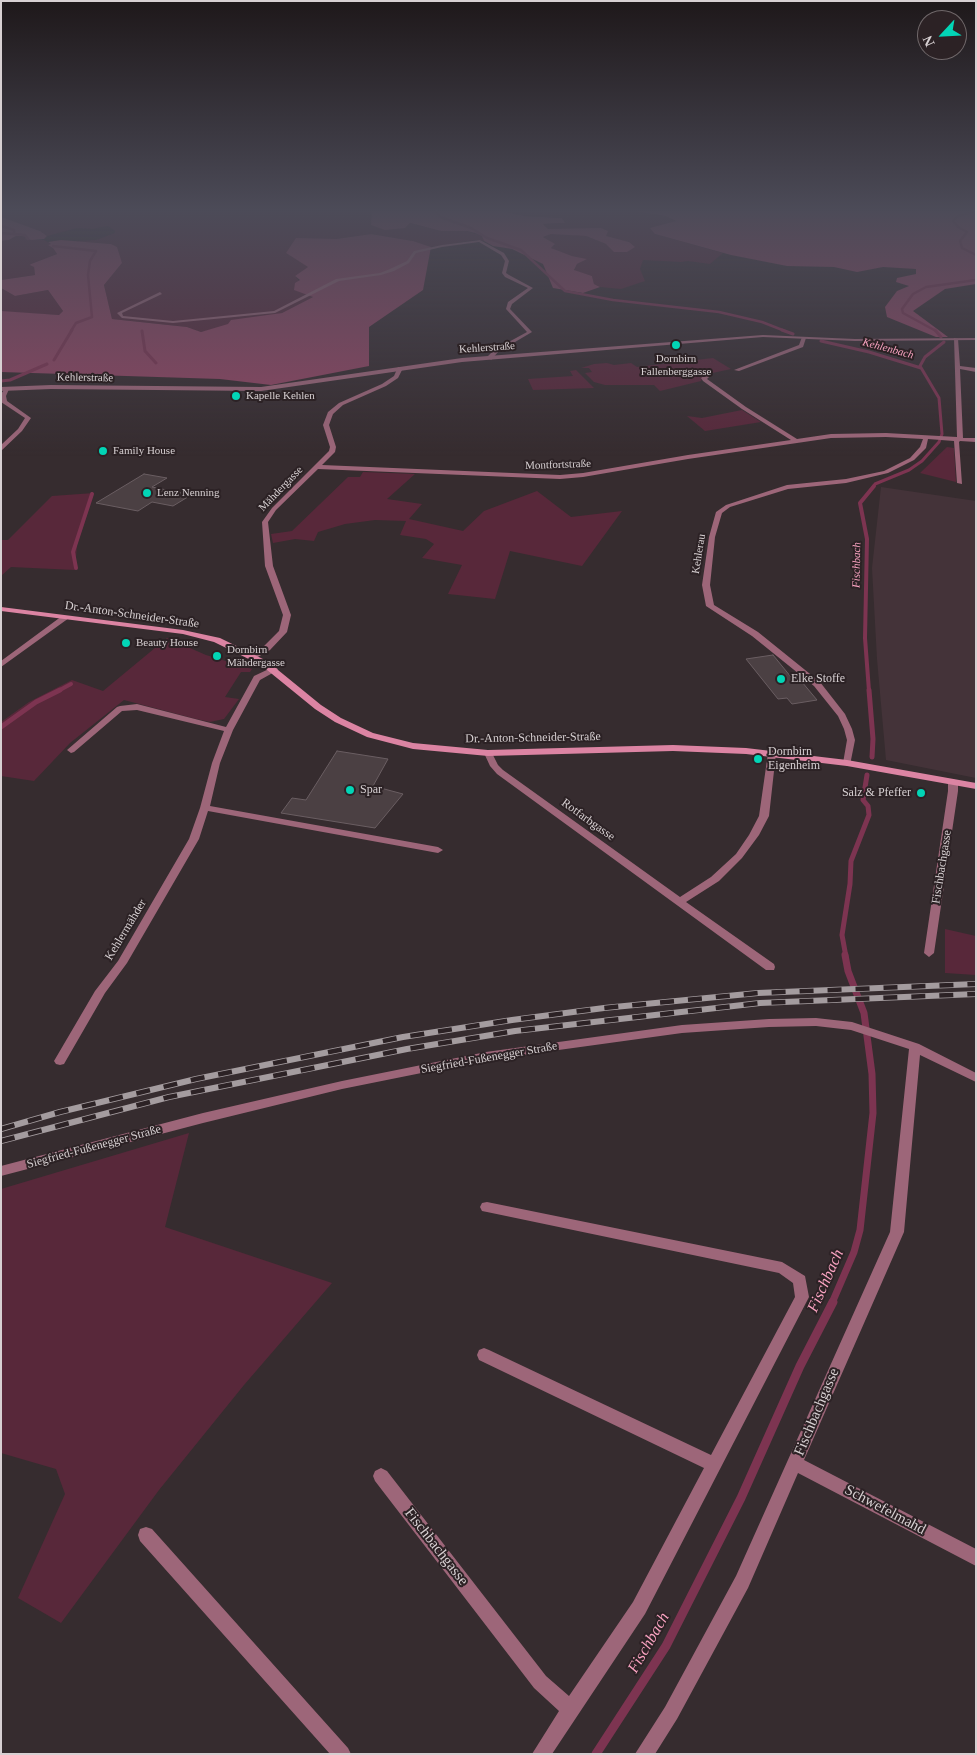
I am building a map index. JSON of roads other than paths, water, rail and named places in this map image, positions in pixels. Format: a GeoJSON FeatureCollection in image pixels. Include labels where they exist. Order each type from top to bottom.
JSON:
{"type":"FeatureCollection","features":[{"type":"Feature","properties":{"kind":"main road","name":"Dr.-Anton-Schneider-Straße"},"geometry":{"type":"LineString","coordinates":[[1,609],[183,632],[217,640],[253,656],[274,670],[318,707],[338,720],[370,735],[390,741],[433,749],[488,753],[673,748],[772,753],[847,763],[976,786]]}},
{"type":"Feature","properties":{"kind":"street"},"geometry":{"type":"LineString","coordinates":[[160,293],[119,313],[122,317],[173,322],[275,312],[313,293]]}},
{"type":"Feature","properties":{"kind":"street"},"geometry":{"type":"LineString","coordinates":[[491,358],[496,351],[530,332],[508,309],[510,303],[524,293]]}},
{"type":"Feature","properties":{"kind":"street","name":"Kehlerstraße"},"geometry":{"type":"LineString","coordinates":[[4,389],[59,387],[261,389],[287,387],[400,368],[491,358],[735,337],[775,336],[855,340],[976,339]]}},
{"type":"Feature","properties":{"kind":"street"},"geometry":{"type":"LineString","coordinates":[[738,370],[801,346],[804,338]]}},
{"type":"Feature","properties":{"kind":"street"},"geometry":{"type":"LineString","coordinates":[[956,339],[962,436],[956,442],[960,482]]}},
{"type":"Feature","properties":{"kind":"street"},"geometry":{"type":"LineString","coordinates":[[958,367],[976,370]]}},
{"type":"Feature","properties":{"kind":"street","name":"Mähdergasse"},"geometry":{"type":"LineString","coordinates":[[253,656],[267,648],[283,632],[287,615],[269,566],[265,522],[274,509],[332,452],[333,447],[326,425],[330,413],[341,404],[384,385],[396,376],[400,368]]}},
{"type":"Feature","properties":{"kind":"street"},"geometry":{"type":"LineString","coordinates":[[706,377],[744,408],[796,440]]}},
{"type":"Feature","properties":{"kind":"street"},"geometry":{"type":"LineString","coordinates":[[1,449],[20,430],[28,418],[4,402],[4,389]]}},
{"type":"Feature","properties":{"kind":"street","name":"Montfortstraße"},"geometry":{"type":"LineString","coordinates":[[318,467],[529,477],[568,476],[796,440],[858,435],[976,440]]}},
{"type":"Feature","properties":{"kind":"street","name":"Kehlerau"},"geometry":{"type":"LineString","coordinates":[[847,763],[851,740],[848,729],[842,716],[817,684],[786,657],[755,634],[710,606],[706,585],[712,537],[719,512],[728,506],[787,487],[846,481],[886,472],[912,459],[923,448],[928,437]]}},
{"type":"Feature","properties":{"kind":"street"},"geometry":{"type":"LineString","coordinates":[[1,665],[65,618]]}},
{"type":"Feature","properties":{"kind":"street","name":"Kehlermähder"},"geometry":{"type":"LineString","coordinates":[[60,1061],[100,991],[122,963],[194,839],[205,808],[216,763],[228,730],[258,678],[274,670]]}},
{"type":"Feature","properties":{"kind":"street"},"geometry":{"type":"LineString","coordinates":[[72,750],[120,709],[137,707],[228,730]]}},
{"type":"Feature","properties":{"kind":"street","name":"Rotfarbgasse"},"geometry":{"type":"LineString","coordinates":[[488,753],[494,766],[500,772],[770,967]]}},
{"type":"Feature","properties":{"kind":"street"},"geometry":{"type":"LineString","coordinates":[[680,901],[715,879],[739,856],[754,835],[764,816],[772,753]]}},
{"type":"Feature","properties":{"kind":"street","name":"Fischbachgasse"},"geometry":{"type":"LineString","coordinates":[[929,953],[953,782]]}},
{"type":"Feature","properties":{"kind":"street"},"geometry":{"type":"LineString","coordinates":[[205,808],[438,850]]}},
{"type":"Feature","properties":{"kind":"street","name":"Siegfried-Fußenegger Straße"},"geometry":{"type":"LineString","coordinates":[[1,1171],[212,1116],[342,1085],[486,1056],[682,1029],[816,1022],[852,1026],[915,1047],[976,1078]]}},
{"type":"Feature","properties":{"kind":"street","name":"Fischbachgasse"},"geometry":{"type":"LineString","coordinates":[[644,1754],[671,1713],[742,1582],[897,1232],[915,1047]]}},
{"type":"Feature","properties":{"kind":"street"},"geometry":{"type":"LineString","coordinates":[[487,1207],[782,1268],[800,1280],[802,1297],[639,1608],[541,1754]]}},
{"type":"Feature","properties":{"kind":"street"},"geometry":{"type":"LineString","coordinates":[[484,1354],[715,1465]]}},
{"type":"Feature","properties":{"kind":"street","name":"Schwefelmahd"},"geometry":{"type":"LineString","coordinates":[[795,1463],[976,1558]]}},
{"type":"Feature","properties":{"kind":"street","name":"Fischbachgasse"},"geometry":{"type":"LineString","coordinates":[[381,1476],[540,1682],[570,1709]]}},
{"type":"Feature","properties":{"kind":"street"},"geometry":{"type":"LineString","coordinates":[[146,1535],[342,1754]]}},
{"type":"Feature","properties":{"kind":"waterway"},"geometry":{"type":"LineString","coordinates":[[71,331],[76,323],[92,317],[90,293]]}},
{"type":"Feature","properties":{"kind":"waterway","name":"Kehlenbach"},"geometry":{"type":"LineString","coordinates":[[575,293],[613,300],[719,312],[762,322],[785,331]]}},
{"type":"Feature","properties":{"kind":"waterway","name":"Fischbach"},"geometry":{"type":"LineString","coordinates":[[915,293],[902,309],[903,313],[936,331]]}},
{"type":"Feature","properties":{"kind":"waterway"},"geometry":{"type":"LineString","coordinates":[[54,360],[72,330]]}},
{"type":"Feature","properties":{"kind":"waterway","name":"Kehlenbach"},"geometry":{"type":"LineString","coordinates":[[782,330],[793,334]]}},
{"type":"Feature","properties":{"kind":"waterway"},"geometry":{"type":"LineString","coordinates":[[142,331],[145,351],[156,363]]}},
{"type":"Feature","properties":{"kind":"waterway","name":"Fischbach"},"geometry":{"type":"LineString","coordinates":[[936,331],[941,337]]}},
{"type":"Feature","properties":{"kind":"waterway","name":"Kehlenbach"},"geometry":{"type":"LineString","coordinates":[[821,341],[869,352],[921,368]]}},
{"type":"Feature","properties":{"kind":"waterway","name":"Fischbach"},"geometry":{"type":"LineString","coordinates":[[873,487],[875,484],[909,470],[922,461],[939,442],[942,434],[939,398],[920,366],[925,357],[944,342]]}},
{"type":"Feature","properties":{"kind":"waterway"},"geometry":{"type":"LineString","coordinates":[[1,381],[10,380],[47,364]]}},
{"type":"Feature","properties":{"kind":"waterway","name":"Fischbach"},"geometry":{"type":"LineString","coordinates":[[869,691],[865,638],[867,539],[860,503],[874,486]]}},
{"type":"Feature","properties":{"kind":"waterway"},"geometry":{"type":"LineString","coordinates":[[76,568],[73,552],[92,494]]}},
{"type":"Feature","properties":{"kind":"waterway"},"geometry":{"type":"LineString","coordinates":[[58,691],[71,684]]}},
{"type":"Feature","properties":{"kind":"waterway","name":"Fischbach"},"geometry":{"type":"LineString","coordinates":[[869,690],[873,739],[872,757]]}},
{"type":"Feature","properties":{"kind":"waterway"},"geometry":{"type":"LineString","coordinates":[[1,727],[36,702],[58,691]]}},
{"type":"Feature","properties":{"kind":"waterway","name":"Fischbach"},"geometry":{"type":"LineString","coordinates":[[846,957],[842,935],[850,884],[851,861],[869,815],[868,806],[863,800],[867,775]]}},
{"type":"Feature","properties":{"kind":"waterway","name":"Fischbach"},"geometry":{"type":"LineString","coordinates":[[832,1303],[854,1252],[860,1230],[873,1113],[872,1074],[864,1013],[848,971],[845,955]]}},
{"type":"Feature","properties":{"kind":"waterway","name":"Fischbach"},"geometry":{"type":"LineString","coordinates":[[596,1754],[666,1646],[741,1498],[800,1366],[833,1302]]}},
{"type":"Feature","properties":{"kind":"railway"},"geometry":{"type":"LineString","coordinates":[[1,1129],[60,1112],[196,1079],[403,1037],[512,1020],[604,1008],[758,993],[976,984]]}},
{"type":"Feature","properties":{"kind":"railway"},"geometry":{"type":"LineString","coordinates":[[1,1141],[169,1097],[407,1049],[515,1031],[760,1003],[976,994]]}},
{"type":"Feature","properties":{"kind":"place","name":"Dornbirn Fallenberggasse"},"geometry":{"type":"Point","coordinates":[676,345]}},
{"type":"Feature","properties":{"kind":"place","name":"Kapelle Kehlen"},"geometry":{"type":"Point","coordinates":[236,396]}},
{"type":"Feature","properties":{"kind":"place","name":"Family House"},"geometry":{"type":"Point","coordinates":[103,451]}},
{"type":"Feature","properties":{"kind":"place","name":"Lenz Nenning"},"geometry":{"type":"Point","coordinates":[147,493]}},
{"type":"Feature","properties":{"kind":"place","name":"Beauty House"},"geometry":{"type":"Point","coordinates":[126,643]}},
{"type":"Feature","properties":{"kind":"place","name":"Dornbirn Mähdergasse"},"geometry":{"type":"Point","coordinates":[217,656]}},
{"type":"Feature","properties":{"kind":"place","name":"Elke Stoffe"},"geometry":{"type":"Point","coordinates":[781,679]}},
{"type":"Feature","properties":{"kind":"place","name":"Dornbirn Eigenheim"},"geometry":{"type":"Point","coordinates":[758,759]}},
{"type":"Feature","properties":{"kind":"place","name":"Spar"},"geometry":{"type":"Point","coordinates":[350,790]}},
{"type":"Feature","properties":{"kind":"place","name":"Salz & Pfeffer"},"geometry":{"type":"Point","coordinates":[921,793]}}]}
